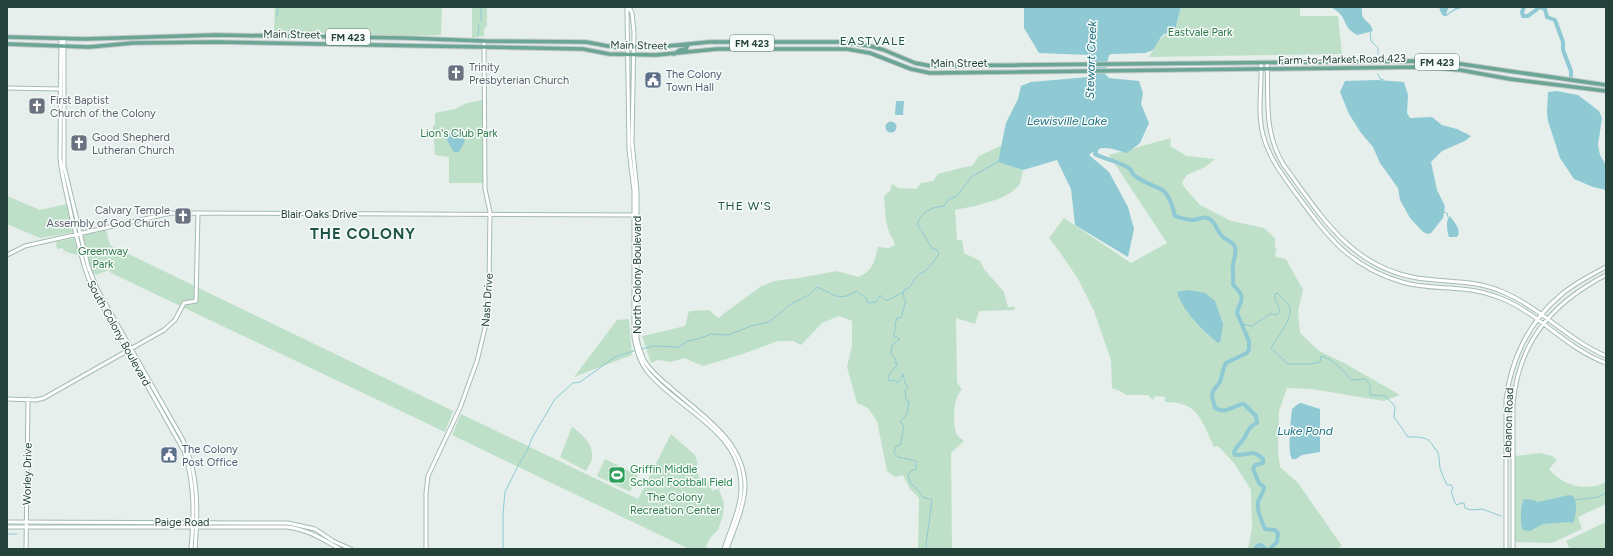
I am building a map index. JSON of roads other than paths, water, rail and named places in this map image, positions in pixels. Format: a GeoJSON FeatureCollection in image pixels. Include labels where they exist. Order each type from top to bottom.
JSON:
{"type":"FeatureCollection","features":[{"type":"Feature","properties":{"kind":"main road","name":"North Colony Boulevard"},"geometry":{"type":"LineString","coordinates":[[628,7],[631,8],[634,47],[632,142],[637,191],[635,215],[633,330],[637,352],[647,370],[655,379],[726,442],[741,468],[745,488],[744,498],[727,549]]}},
{"type":"Feature","properties":{"kind":"main road","name":"North Colony Boulevard"},"geometry":{"type":"LineString","coordinates":[[628,7],[627,55],[629,150],[635,215]]}},
{"type":"Feature","properties":{"kind":"main road","name":"Main Street"},"geometry":{"type":"LineString","coordinates":[[7,37],[62,39],[216,35],[406,38],[484,41],[586,42],[613,47],[669,47],[709,42],[841,42],[870,46],[884,50],[915,63],[931,66],[1267,62]]}},
{"type":"Feature","properties":{"kind":"main road"},"geometry":{"type":"LineString","coordinates":[[132,37],[133,42]]}},
{"type":"Feature","properties":{"kind":"main road"},"geometry":{"type":"LineString","coordinates":[[406,38],[406,45]]}},
{"type":"Feature","properties":{"kind":"main road","name":"South Colony Boulevard"},"geometry":{"type":"LineString","coordinates":[[62,39],[61,170],[78,233],[88,279],[160,403],[180,442],[193,477]]}},
{"type":"Feature","properties":{"kind":"main road","name":"Nash Drive"},"geometry":{"type":"LineString","coordinates":[[426,549],[426,493],[428,476],[460,408],[477,361],[486,324],[489,286],[490,215],[484,189],[484,41]]}},
{"type":"Feature","properties":{"kind":"main road","name":"Main Street"},"geometry":{"type":"LineString","coordinates":[[7,44],[89,47],[133,42],[406,45],[583,50],[627,55],[673,54],[717,49],[847,49],[870,53],[910,69],[930,73],[1268,69]]}},
{"type":"Feature","properties":{"kind":"main road"},"geometry":{"type":"LineString","coordinates":[[673,54],[680,50],[686,49],[688,44]]}},
{"type":"Feature","properties":{"kind":"main road"},"geometry":{"type":"LineString","coordinates":[[1413,60],[1413,66]]}},
{"type":"Feature","properties":{"kind":"main road","name":"FM 423"},"geometry":{"type":"LineString","coordinates":[[1267,62],[1413,60],[1438,62],[1606,85]]}},
{"type":"Feature","properties":{"kind":"main road"},"geometry":{"type":"LineString","coordinates":[[1261,62],[1261,117],[1263,133],[1269,152],[1281,173],[1332,240],[1358,262],[1389,278],[1422,286],[1473,290],[1519,306],[1574,347],[1606,363]]}},
{"type":"Feature","properties":{"kind":"main road"},"geometry":{"type":"LineString","coordinates":[[1267,62],[1268,122],[1275,149],[1283,164],[1339,237],[1359,254],[1392,272],[1408,277],[1427,280],[1475,283],[1496,289],[1525,302],[1580,343],[1606,356]]}},
{"type":"Feature","properties":{"kind":"main road","name":"Farm-to-Market Road 423"},"geometry":{"type":"LineString","coordinates":[[1268,69],[1413,66],[1460,70],[1505,79],[1606,91]]}},
{"type":"Feature","properties":{"kind":"main road"},"geometry":{"type":"LineString","coordinates":[[1505,79],[1506,71]]}},
{"type":"Feature","properties":{"kind":"main road"},"geometry":{"type":"LineString","coordinates":[[7,88],[62,90]]}},
{"type":"Feature","properties":{"kind":"main road","name":"Blair Oaks Drive"},"geometry":{"type":"LineString","coordinates":[[7,255],[25,246],[171,213],[635,215]]}},
{"type":"Feature","properties":{"kind":"main road"},"geometry":{"type":"LineString","coordinates":[[7,399],[44,398],[168,327],[177,316],[184,303],[194,302],[197,299],[198,213]]}},
{"type":"Feature","properties":{"kind":"main road","name":"Lebanon Road"},"geometry":{"type":"LineString","coordinates":[[1506,549],[1507,393],[1511,372],[1528,333],[1542,314],[1562,294],[1606,267]]}},
{"type":"Feature","properties":{"kind":"main road","name":"Lebanon Road"},"geometry":{"type":"LineString","coordinates":[[1513,549],[1513,405],[1518,374],[1531,342],[1547,318],[1571,296],[1606,275]]}},
{"type":"Feature","properties":{"kind":"main road"},"geometry":{"type":"LineString","coordinates":[[1473,290],[1475,283]]}},
{"type":"Feature","properties":{"kind":"main road"},"geometry":{"type":"LineString","coordinates":[[1493,296],[1496,289]]}},
{"type":"Feature","properties":{"kind":"main road","name":"Worley Drive"},"geometry":{"type":"LineString","coordinates":[[26,549],[28,399]]}},
{"type":"Feature","properties":{"kind":"main road","name":"South Colony Boulevard"},"geometry":{"type":"LineString","coordinates":[[160,403],[183,440],[191,459],[195,549]]}},
{"type":"Feature","properties":{"kind":"main road"},"geometry":{"type":"LineString","coordinates":[[188,462],[191,459]]}},
{"type":"Feature","properties":{"kind":"main road","name":"North Colony Boulevard"},"geometry":{"type":"LineString","coordinates":[[724,549],[740,500],[741,468]]}},
{"type":"Feature","properties":{"kind":"main road","name":"Paige Road"},"geometry":{"type":"LineString","coordinates":[[7,522],[278,522],[301,525],[320,532],[351,549]]}},
{"type":"Feature","properties":{"kind":"main road"},"geometry":{"type":"LineString","coordinates":[[160,522],[161,527]]}},
{"type":"Feature","properties":{"kind":"main road"},"geometry":{"type":"LineString","coordinates":[[236,527],[237,522]]}},
{"type":"Feature","properties":{"kind":"main road","name":"Paige Road"},"geometry":{"type":"LineString","coordinates":[[7,527],[236,527],[298,529],[312,533],[340,549]]}},
{"type":"Feature","properties":{"kind":"main road","name":"South Colony Boulevard"},"geometry":{"type":"LineString","coordinates":[[191,549],[194,527]]}},
{"type":"Feature","properties":{"kind":"water","name":"Lewisville Lake"},"geometry":{"type":"Polygon","coordinates":[[[1024,7],[1181,7],[1175,30],[1172,33],[1164,34],[1153,50],[1145,53],[1109,55],[1105,74],[1109,78],[1139,81],[1143,93],[1141,104],[1149,123],[1140,143],[1127,153],[1103,148],[1094,151],[1089,155],[1109,172],[1128,207],[1134,229],[1128,257],[1075,225],[1071,189],[1057,160],[1023,170],[998,162],[1006,123],[1018,99],[1021,86],[1031,82],[1089,77],[1093,74],[1089,55],[1039,53],[1024,28],[1024,7]]]}},
{"type":"Feature","properties":{"kind":"water"},"geometry":{"type":"Polygon","coordinates":[[[1331,7],[1362,7],[1362,16],[1370,24],[1373,31],[1357,35],[1348,28],[1340,14],[1331,7]]]}},
{"type":"Feature","properties":{"kind":"water"},"geometry":{"type":"Polygon","coordinates":[[[1439,7],[1449,7],[1447,14],[1457,7],[1465,7],[1444,16],[1439,7]]]}},
{"type":"Feature","properties":{"kind":"water"},"geometry":{"type":"Polygon","coordinates":[[[1377,80],[1404,82],[1408,95],[1407,113],[1410,118],[1432,117],[1442,125],[1457,129],[1471,136],[1465,141],[1442,151],[1431,162],[1437,190],[1445,206],[1443,218],[1431,233],[1427,234],[1422,231],[1410,218],[1400,200],[1398,188],[1380,163],[1373,147],[1361,133],[1349,114],[1340,92],[1345,81],[1377,80]]]}},
{"type":"Feature","properties":{"kind":"water"},"geometry":{"type":"Polygon","coordinates":[[[1557,91],[1578,95],[1599,111],[1602,118],[1598,145],[1600,155],[1606,165],[1606,190],[1593,187],[1574,179],[1560,158],[1548,121],[1547,113],[1548,92],[1557,91]]]}},
{"type":"Feature","properties":{"kind":"water"},"geometry":{"type":"Polygon","coordinates":[[[896,101],[904,101],[903,115],[895,115],[896,101]]]}},
{"type":"Feature","properties":{"kind":"water"},"geometry":{"type":"Polygon","coordinates":[[[891,121],[895,123],[897,127],[895,131],[891,133],[887,131],[885,127],[887,123],[891,121]]]}},
{"type":"Feature","properties":{"kind":"water"},"geometry":{"type":"Polygon","coordinates":[[[445,132],[451,135],[453,133],[462,134],[465,141],[459,152],[454,152],[447,140],[445,132]]]}},
{"type":"Feature","properties":{"kind":"water"},"geometry":{"type":"Polygon","coordinates":[[[1450,216],[1456,224],[1459,232],[1457,237],[1449,237],[1447,223],[1450,216]]]}},
{"type":"Feature","properties":{"kind":"water"},"geometry":{"type":"Polygon","coordinates":[[[1188,290],[1205,293],[1215,301],[1223,324],[1220,342],[1218,343],[1188,313],[1177,292],[1188,290]]]}},
{"type":"Feature","properties":{"kind":"water","name":"Luke Pond"},"geometry":{"type":"Polygon","coordinates":[[[1301,403],[1320,409],[1320,452],[1302,455],[1296,459],[1292,459],[1290,449],[1290,427],[1292,409],[1301,403]]]}},
{"type":"Feature","properties":{"kind":"water"},"geometry":{"type":"Polygon","coordinates":[[[1569,495],[1573,496],[1576,502],[1576,513],[1573,523],[1543,524],[1530,531],[1523,530],[1521,515],[1524,499],[1538,502],[1569,495]]]}},
{"type":"Feature","properties":{"kind":"waterway"},"geometry":{"type":"LineString","coordinates":[[277,16],[278,7]]}},
{"type":"Feature","properties":{"kind":"waterway"},"geometry":{"type":"LineString","coordinates":[[480,7],[481,21]]}},
{"type":"Feature","properties":{"kind":"waterway"},"geometry":{"type":"LineString","coordinates":[[1524,7],[1522,12],[1523,16],[1528,16],[1540,7],[1545,9],[1547,17],[1555,20],[1563,42],[1563,50],[1571,71],[1571,76]]}},
{"type":"Feature","properties":{"kind":"waterway"},"geometry":{"type":"LineString","coordinates":[[478,35],[479,25]]}},
{"type":"Feature","properties":{"kind":"waterway"},"geometry":{"type":"LineString","coordinates":[[1370,31],[1371,41],[1378,48],[1378,54]]}},
{"type":"Feature","properties":{"kind":"waterway"},"geometry":{"type":"LineString","coordinates":[[1378,74],[1380,79],[1384,80]]}},
{"type":"Feature","properties":{"kind":"waterway","name":"Stewart Creek"},"geometry":{"type":"LineString","coordinates":[[1098,145],[1095,154],[1127,167],[1134,175],[1143,181],[1165,192],[1172,205],[1175,216],[1190,220],[1204,217],[1211,219],[1219,233],[1233,243],[1235,247],[1236,252],[1233,264],[1233,284],[1240,292],[1242,298],[1237,313],[1249,341],[1249,349],[1247,353],[1226,363],[1220,382],[1213,391],[1212,396],[1215,408],[1219,410],[1226,410],[1244,404],[1256,416],[1257,423],[1249,429],[1234,452],[1235,455],[1252,453],[1263,459],[1263,463],[1255,465],[1253,469],[1259,483],[1264,487],[1259,499],[1258,510],[1265,529],[1275,530],[1278,533],[1277,542],[1270,549]]}},
{"type":"Feature","properties":{"kind":"waterway"},"geometry":{"type":"LineString","coordinates":[[927,549],[926,545],[932,500],[923,497],[911,484],[908,476],[911,471],[916,469],[916,461],[898,457],[894,453],[896,446],[900,445],[901,443],[904,427],[900,422],[907,414],[909,401],[906,400],[905,390],[908,387],[905,383],[903,374],[898,383],[894,380],[889,381],[888,378],[890,373],[898,364],[895,363],[896,360],[891,354],[892,345],[900,339],[894,336],[896,328],[895,325],[897,318],[901,318],[906,300],[903,296],[904,290],[911,285],[918,275],[926,270],[939,253],[931,246],[918,226],[918,221],[925,212],[933,208],[944,206],[949,199],[957,196],[971,177],[998,162]]}},
{"type":"Feature","properties":{"kind":"waterway"},"geometry":{"type":"LineString","coordinates":[[1444,212],[1447,213],[1448,217]]}},
{"type":"Feature","properties":{"kind":"waterway"},"geometry":{"type":"LineString","coordinates":[[642,349],[653,346],[679,347],[688,341],[711,334],[728,335],[751,326],[769,322],[791,304],[809,295],[817,287],[840,297],[850,295],[856,291],[866,298],[868,303],[876,302],[880,295],[885,300],[889,300],[903,292]]}},
{"type":"Feature","properties":{"kind":"waterway"},"geometry":{"type":"LineString","coordinates":[[1242,324],[1252,326],[1270,314],[1277,315],[1280,310],[1275,299],[1275,294],[1277,293],[1288,304],[1290,312],[1284,328],[1271,348],[1288,364],[1310,364],[1320,362],[1321,356],[1329,359],[1342,369],[1351,380],[1365,379],[1370,385],[1370,395],[1385,396],[1393,404],[1395,407],[1394,417],[1408,437],[1420,437],[1427,439],[1436,449],[1444,479],[1447,485],[1451,485],[1453,488],[1451,491],[1455,503],[1457,505],[1464,503],[1465,508],[1471,510],[1482,509],[1501,516]]}},
{"type":"Feature","properties":{"kind":"waterway"},"geometry":{"type":"LineString","coordinates":[[503,549],[503,513],[505,492],[527,451],[532,438],[555,399],[573,383],[580,382],[615,357],[637,350]]}},
{"type":"Feature","properties":{"kind":"waterway"},"geometry":{"type":"LineString","coordinates":[[1574,500],[1598,497],[1606,493]]}},
{"type":"Feature","properties":{"kind":"waterway"},"geometry":{"type":"LineString","coordinates":[[7,534],[17,534]]}},
{"type":"Feature","properties":{"kind":"waterway","name":"Stewart Creek"},"geometry":{"type":"LineString","coordinates":[[1255,549],[1257,546],[1261,545],[1266,549]]}},
{"type":"Feature","properties":{"kind":"place","name":"Trinity Presbyterian Church"},"geometry":{"type":"Point","coordinates":[456,73]}},
{"type":"Feature","properties":{"kind":"place","name":"The Colony Town Hall"},"geometry":{"type":"Point","coordinates":[653,80]}},
{"type":"Feature","properties":{"kind":"place","name":"First Baptist Church of the Colony"},"geometry":{"type":"Point","coordinates":[37,106]}},
{"type":"Feature","properties":{"kind":"place","name":"Good Shepherd Lutheran Church"},"geometry":{"type":"Point","coordinates":[79,143]}},
{"type":"Feature","properties":{"kind":"place","name":"Calvary Temple Assembly of God Church"},"geometry":{"type":"Point","coordinates":[183,216]}},
{"type":"Feature","properties":{"kind":"place","name":"The Colony Post Office"},"geometry":{"type":"Point","coordinates":[169,455]}},
{"type":"Feature","properties":{"kind":"place","name":"Griffin Middle School Football Field"},"geometry":{"type":"Point","coordinates":[617,475]}},
{"type":"Feature","properties":{"kind":"district","name":"EASTVALE"},"geometry":{"type":"Point","coordinates":[873,41]}},
{"type":"Feature","properties":{"kind":"district","name":"THE W'S"},"geometry":{"type":"Point","coordinates":[745,206]}},
{"type":"Feature","properties":{"kind":"district","name":"THE COLONY"},"geometry":{"type":"Point","coordinates":[363,234]}},
{"type":"Feature","properties":{"kind":"park label","name":"Eastvale Park"},"geometry":{"type":"Point","coordinates":[1200,32]}},
{"type":"Feature","properties":{"kind":"park label","name":"Lion's Club Park"},"geometry":{"type":"Point","coordinates":[459,133]}},
{"type":"Feature","properties":{"kind":"park label","name":"Greenway Park"},"geometry":{"type":"Point","coordinates":[103,257]}},
{"type":"Feature","properties":{"kind":"park label","name":"The Colony Recreation Center"},"geometry":{"type":"Point","coordinates":[675,503]}}]}
